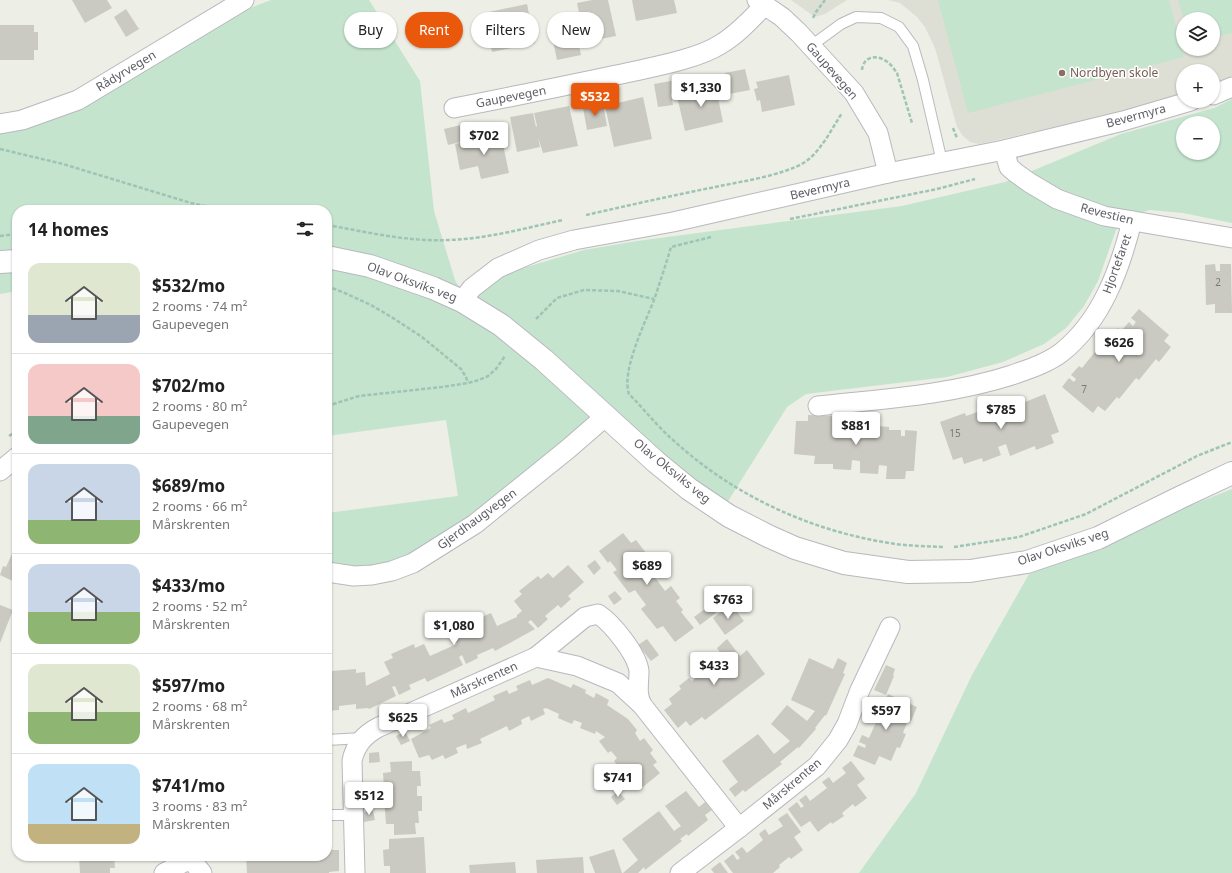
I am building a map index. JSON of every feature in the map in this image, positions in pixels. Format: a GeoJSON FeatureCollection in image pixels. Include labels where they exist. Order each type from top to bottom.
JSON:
{"type":"FeatureCollection","features":[{"type":"Feature","properties":{"kind":"street","name":"Rådyrvegen"},"geometry":{"type":"LineString","coordinates":[[0,124],[22,120],[78,100],[244,0]]}},
{"type":"Feature","properties":{"kind":"street","name":"Gaupevegen"},"geometry":{"type":"LineString","coordinates":[[454,108],[556,88],[653,67],[695,56],[721,45],[740,30],[761,3],[782,17],[854,93],[878,133],[888,173]]}},
{"type":"Feature","properties":{"kind":"street"},"geometry":{"type":"LineString","coordinates":[[1220,92],[1232,87]]}},
{"type":"Feature","properties":{"kind":"street","name":"Bevermyra"},"geometry":{"type":"LineString","coordinates":[[462,301],[472,288],[498,268],[539,250],[574,240],[681,220],[942,162],[1006,158],[1176,105]]}},
{"type":"Feature","properties":{"kind":"street","name":"Revestien"},"geometry":{"type":"LineString","coordinates":[[1006,158],[1030,183],[1057,199],[1104,216],[1232,238]]}},
{"type":"Feature","properties":{"kind":"street","name":"Hjortefaret"},"geometry":{"type":"LineString","coordinates":[[818,406],[941,392],[985,384],[1031,369],[1061,352],[1079,335],[1100,308],[1116,274],[1124,252],[1132,221]]}},
{"type":"Feature","properties":{"kind":"street","name":"Olav Oksviks veg"},"geometry":{"type":"LineString","coordinates":[[332,258],[370,266],[433,288],[462,301],[508,330],[544,360],[689,489],[729,516],[768,536],[795,548],[844,563],[908,572],[970,571],[1027,562],[1098,538],[1232,473]]}},
{"type":"Feature","properties":{"kind":"street"},"geometry":{"type":"LineString","coordinates":[[0,262],[12,261]]}},
{"type":"Feature","properties":{"kind":"street","name":"Gjerdhaugvegen"},"geometry":{"type":"LineString","coordinates":[[332,573],[354,576],[372,575],[392,571],[413,564],[475,524],[568,449],[606,416]]}},
{"type":"Feature","properties":{"kind":"street"},"geometry":{"type":"LineString","coordinates":[[0,471],[12,461]]}},
{"type":"Feature","properties":{"kind":"street","name":"Mårskrenten"},"geometry":{"type":"LineString","coordinates":[[355,873],[353,754],[362,738],[378,727],[536,657],[585,617],[598,614],[608,622],[625,643],[636,661],[639,671],[638,694],[642,705]]}},
{"type":"Feature","properties":{"kind":"street","name":"Mårskrenten"},"geometry":{"type":"LineString","coordinates":[[680,873],[817,766],[838,740],[847,724],[860,690],[890,627]]}},
{"type":"Feature","properties":{"kind":"street","name":"Mårskrenten"},"geometry":{"type":"LineString","coordinates":[[536,657],[577,666],[618,683],[642,705],[739,828]]}},
{"type":"Feature","properties":{"kind":"street"},"geometry":{"type":"LineString","coordinates":[[164,873],[183,861]]}},
{"type":"Feature","properties":{"kind":"street"},"geometry":{"type":"LineString","coordinates":[[192,861],[202,873]]}},
{"type":"Feature","properties":{"kind":"lane"},"geometry":{"type":"LineString","coordinates":[[811,46],[841,24],[856,17],[881,18],[898,27],[913,46],[942,162]]}},
{"type":"Feature","properties":{"kind":"lane"},"geometry":{"type":"LineString","coordinates":[[332,740],[362,738]]}},
{"type":"Feature","properties":{"kind":"lane"},"geometry":{"type":"LineString","coordinates":[[332,815],[354,815]]}},
{"type":"Feature","properties":{"kind":"path"},"geometry":{"type":"LineString","coordinates":[[813,19],[816,12],[825,0]]}},
{"type":"Feature","properties":{"kind":"path"},"geometry":{"type":"LineString","coordinates":[[862,73],[863,63],[872,57],[887,61],[897,73],[912,123]]}},
{"type":"Feature","properties":{"kind":"path"},"geometry":{"type":"LineString","coordinates":[[580,216],[749,180],[796,167],[806,161],[814,153],[842,112]]}},
{"type":"Feature","properties":{"kind":"path"},"geometry":{"type":"LineString","coordinates":[[0,149],[63,164],[200,205]]}},
{"type":"Feature","properties":{"kind":"path"},"geometry":{"type":"LineString","coordinates":[[786,220],[937,189],[993,174],[1006,158]]}},
{"type":"Feature","properties":{"kind":"path"},"geometry":{"type":"LineString","coordinates":[[332,226],[397,238],[447,240],[470,239],[565,219]]}},
{"type":"Feature","properties":{"kind":"path"},"geometry":{"type":"LineString","coordinates":[[0,236],[12,235]]}},
{"type":"Feature","properties":{"kind":"path"},"geometry":{"type":"LineString","coordinates":[[712,236],[671,247],[654,300],[634,348],[626,386],[629,394],[673,440],[724,481],[780,511],[835,531],[889,543],[943,547]]}},
{"type":"Feature","properties":{"kind":"path"},"geometry":{"type":"LineString","coordinates":[[332,288],[353,296],[393,318],[422,337],[461,369],[468,383]]}},
{"type":"Feature","properties":{"kind":"path"},"geometry":{"type":"LineString","coordinates":[[536,319],[557,298],[584,290],[618,291],[654,300]]}},
{"type":"Feature","properties":{"kind":"path"},"geometry":{"type":"LineString","coordinates":[[332,404],[359,396],[468,383],[488,376],[496,369],[507,354]]}},
{"type":"Feature","properties":{"kind":"path"},"geometry":{"type":"LineString","coordinates":[[951,548],[1019,537],[1086,514],[1198,456],[1232,442]]}},
{"type":"Feature","properties":{"kind":"shaded area"},"geometry":{"type":"Polygon","coordinates":[[[791,0],[847,0],[825,14],[815,17],[791,0]]]}},
{"type":"Feature","properties":{"kind":"shaded area","name":"Nordbyen skole"},"geometry":{"type":"Polygon","coordinates":[[[888,0],[1232,0],[1232,76],[1220,82],[1220,64],[1176,64],[1176,97],[1146,107],[979,144],[970,142],[963,136],[957,127],[935,48],[925,27],[917,17],[900,3],[888,0]]]}},
{"type":"Feature","properties":{"kind":"green space"},"geometry":{"type":"Polygon","coordinates":[[[271,0],[369,0],[377,12],[344,12],[344,48],[397,48],[397,44],[420,81],[434,211],[455,280],[459,287],[584,250],[637,241],[902,206],[1005,182],[1121,134],[1176,119],[1176,160],[1220,160],[1220,116],[1185,116],[1214,108],[1220,108],[1220,105],[1232,99],[1232,223],[1183,213],[1150,210],[1128,216],[1116,230],[1098,281],[1084,306],[1066,328],[1044,344],[1003,362],[947,377],[806,394],[787,407],[725,506],[619,426],[603,429],[400,571],[332,580],[332,512],[458,496],[446,420],[332,435],[332,205],[12,205],[12,292],[0,294],[0,120],[45,119],[245,10],[271,0]]]}},
{"type":"Feature","properties":{"kind":"green space"},"geometry":{"type":"Polygon","coordinates":[[[938,0],[1169,0],[1176,27],[1176,56],[1184,57],[968,113],[938,0]]]}},
{"type":"Feature","properties":{"kind":"green space"},"geometry":{"type":"Polygon","coordinates":[[[1178,0],[1232,0],[1232,33],[1220,36],[1220,12],[1182,12],[1178,0]]]}},
{"type":"Feature","properties":{"kind":"green space"},"geometry":{"type":"Polygon","coordinates":[[[1232,489],[1232,873],[859,873],[916,793],[972,675],[1033,567],[1232,489]]]}},
{"type":"Feature","properties":{"kind":"building"},"geometry":{"type":"Polygon","coordinates":[[[72,0],[107,0],[112,8],[85,23],[72,0]]]}},
{"type":"Feature","properties":{"kind":"building"},"geometry":{"type":"Polygon","coordinates":[[[592,0],[608,0],[616,36],[604,38],[604,12],[579,12],[577,3],[592,0]]]}},
{"type":"Feature","properties":{"kind":"building"},"geometry":{"type":"Polygon","coordinates":[[[632,0],[674,0],[677,13],[636,21],[632,0]]]}},
{"type":"Feature","properties":{"kind":"building"},"geometry":{"type":"Polygon","coordinates":[[[527,4],[529,12],[489,12],[527,4]]]}},
{"type":"Feature","properties":{"kind":"building"},"geometry":{"type":"Polygon","coordinates":[[[126,9],[139,29],[126,37],[114,17],[126,9]]]}},
{"type":"Feature","properties":{"kind":"building"},"geometry":{"type":"Polygon","coordinates":[[[0,25],[34,25],[34,32],[38,32],[38,50],[34,50],[34,60],[0,60],[0,25]]]}},
{"type":"Feature","properties":{"kind":"building"},"geometry":{"type":"Polygon","coordinates":[[[491,48],[511,48],[492,52],[491,48]]]}},
{"type":"Feature","properties":{"kind":"building"},"geometry":{"type":"Polygon","coordinates":[[[554,48],[580,48],[581,55],[557,60],[554,48]]]}},
{"type":"Feature","properties":{"kind":"building"},"geometry":{"type":"Polygon","coordinates":[[[745,69],[750,90],[729,94],[725,73],[745,69]]]}},
{"type":"Feature","properties":{"kind":"building"},"geometry":{"type":"Polygon","coordinates":[[[789,75],[795,105],[762,112],[760,100],[757,101],[754,89],[758,88],[756,82],[789,75]]]}},
{"type":"Feature","properties":{"kind":"building"},"geometry":{"type":"Polygon","coordinates":[[[676,80],[678,93],[671,94],[673,105],[658,107],[654,84],[676,80]]]}},
{"type":"Feature","properties":{"kind":"building"},"geometry":{"type":"Polygon","coordinates":[[[715,83],[723,122],[685,131],[677,96],[700,91],[699,87],[715,83]]]}},
{"type":"Feature","properties":{"kind":"building"},"geometry":{"type":"Polygon","coordinates":[[[643,97],[652,139],[614,147],[605,106],[643,97]]]}},
{"type":"Feature","properties":{"kind":"building"},"geometry":{"type":"Polygon","coordinates":[[[603,104],[607,126],[587,130],[583,108],[603,104]]]}},
{"type":"Feature","properties":{"kind":"building"},"geometry":{"type":"Polygon","coordinates":[[[569,106],[578,146],[543,153],[538,137],[540,147],[517,152],[510,117],[533,113],[536,127],[534,113],[569,106]]]}},
{"type":"Feature","properties":{"kind":"building"},"geometry":{"type":"Polygon","coordinates":[[[465,124],[469,140],[448,145],[444,129],[465,124]]]}},
{"type":"Feature","properties":{"kind":"building"},"geometry":{"type":"Polygon","coordinates":[[[498,132],[499,135],[501,135],[509,173],[481,179],[478,166],[460,170],[455,144],[488,137],[487,134],[498,132]]]}},
{"type":"Feature","properties":{"kind":"building"},"geometry":{"type":"Polygon","coordinates":[[[1215,264],[1216,271],[1220,271],[1220,264],[1231,264],[1232,313],[1215,313],[1215,304],[1206,305],[1205,265],[1215,264]]]}},
{"type":"Feature","properties":{"kind":"building"},"geometry":{"type":"Polygon","coordinates":[[[1139,309],[1169,335],[1164,341],[1171,347],[1159,362],[1156,359],[1139,380],[1136,378],[1119,399],[1117,397],[1105,411],[1098,406],[1093,413],[1062,387],[1069,378],[1074,382],[1076,379],[1071,375],[1079,366],[1082,368],[1099,347],[1101,349],[1118,328],[1121,331],[1129,322],[1133,326],[1136,322],[1131,318],[1139,309]]]}},
{"type":"Feature","properties":{"kind":"building"},"geometry":{"type":"Polygon","coordinates":[[[1045,394],[1059,432],[1051,435],[1054,443],[1036,450],[1035,446],[1010,456],[1006,444],[998,447],[1001,455],[983,462],[982,458],[964,464],[962,457],[953,460],[940,422],[965,413],[966,416],[992,407],[993,410],[1019,401],[1020,404],[1045,394]]]}},
{"type":"Feature","properties":{"kind":"building"},"geometry":{"type":"Polygon","coordinates":[[[808,415],[836,416],[836,420],[848,420],[847,427],[851,427],[852,421],[863,421],[862,425],[874,426],[874,431],[878,431],[878,426],[889,427],[889,430],[901,430],[901,436],[905,436],[905,430],[917,431],[914,471],[906,471],[905,479],[886,479],[887,466],[879,465],[878,474],[860,473],[860,461],[852,460],[851,470],[833,469],[833,464],[814,464],[815,456],[794,454],[796,421],[808,421],[808,415]]]}},
{"type":"Feature","properties":{"kind":"building"},"geometry":{"type":"Polygon","coordinates":[[[623,533],[631,543],[636,540],[653,562],[649,565],[656,574],[654,576],[665,591],[671,586],[680,598],[676,601],[683,610],[681,612],[694,628],[675,642],[663,626],[657,629],[641,609],[646,605],[635,590],[629,593],[613,572],[617,570],[610,561],[608,563],[599,551],[623,533]]]}},
{"type":"Feature","properties":{"kind":"building"},"geometry":{"type":"Polygon","coordinates":[[[12,554],[12,581],[0,575],[3,566],[6,567],[12,554]]]}},
{"type":"Feature","properties":{"kind":"building"},"geometry":{"type":"Polygon","coordinates":[[[595,560],[601,568],[594,575],[587,566],[595,560]]]}},
{"type":"Feature","properties":{"kind":"building"},"geometry":{"type":"Polygon","coordinates":[[[568,565],[584,582],[568,596],[571,599],[561,608],[558,605],[545,616],[548,619],[538,628],[531,620],[528,622],[535,629],[506,645],[495,651],[493,648],[477,655],[478,658],[466,664],[462,655],[459,657],[463,665],[427,682],[425,678],[409,685],[411,689],[399,695],[395,686],[392,687],[396,696],[369,709],[356,709],[356,704],[339,706],[339,710],[332,711],[332,671],[356,669],[356,673],[365,672],[366,686],[390,674],[384,662],[393,658],[391,654],[414,644],[415,648],[424,644],[430,656],[457,644],[451,632],[460,627],[459,624],[481,614],[482,617],[491,613],[497,626],[517,617],[517,615],[522,611],[514,601],[522,594],[519,591],[538,576],[541,579],[548,573],[553,578],[568,565]]]}},
{"type":"Feature","properties":{"kind":"building"},"geometry":{"type":"Polygon","coordinates":[[[615,591],[622,599],[614,605],[608,596],[615,591]]]}},
{"type":"Feature","properties":{"kind":"building"},"geometry":{"type":"Polygon","coordinates":[[[731,604],[744,621],[725,635],[713,618],[731,604]]]}},
{"type":"Feature","properties":{"kind":"building"},"geometry":{"type":"Polygon","coordinates":[[[0,605],[12,610],[12,613],[0,643],[0,605]]]}},
{"type":"Feature","properties":{"kind":"building"},"geometry":{"type":"Polygon","coordinates":[[[710,605],[716,613],[700,625],[694,617],[710,605]]]}},
{"type":"Feature","properties":{"kind":"building"},"geometry":{"type":"Polygon","coordinates":[[[647,639],[659,655],[651,661],[638,645],[647,639]]]}},
{"type":"Feature","properties":{"kind":"building"},"geometry":{"type":"Polygon","coordinates":[[[727,639],[740,656],[747,650],[765,674],[705,720],[702,717],[690,726],[686,721],[678,728],[664,710],[672,704],[669,699],[681,689],[679,686],[689,678],[692,681],[702,673],[695,664],[706,656],[713,665],[723,657],[717,648],[727,639]]]}},
{"type":"Feature","properties":{"kind":"building"},"geometry":{"type":"Polygon","coordinates":[[[809,658],[833,669],[838,658],[847,663],[843,673],[845,674],[826,716],[825,715],[815,728],[816,729],[799,748],[798,747],[780,762],[782,764],[745,792],[743,790],[735,797],[729,789],[738,782],[722,761],[758,734],[774,754],[790,741],[771,724],[787,705],[807,721],[815,711],[791,700],[809,658]]]}},
{"type":"Feature","properties":{"kind":"building"},"geometry":{"type":"Polygon","coordinates":[[[886,665],[895,669],[894,676],[886,695],[874,690],[886,665]]]}},
{"type":"Feature","properties":{"kind":"building"},"geometry":{"type":"Polygon","coordinates":[[[548,678],[571,688],[573,684],[586,690],[585,693],[594,698],[596,693],[609,700],[607,705],[628,719],[637,730],[635,733],[640,741],[644,738],[653,750],[650,753],[657,762],[653,765],[660,773],[643,787],[636,778],[634,780],[627,770],[623,773],[614,761],[617,758],[611,751],[608,753],[599,741],[605,737],[596,731],[595,734],[580,728],[582,723],[574,720],[572,724],[558,718],[559,714],[546,708],[543,709],[545,714],[531,721],[529,716],[521,720],[522,724],[509,731],[507,726],[480,739],[482,743],[467,749],[466,744],[456,748],[458,753],[445,759],[443,755],[432,760],[429,755],[419,758],[411,739],[431,728],[429,725],[442,719],[444,723],[454,719],[452,715],[466,708],[468,713],[495,700],[493,696],[507,690],[509,694],[518,690],[516,686],[530,680],[532,685],[548,678]]]}},
{"type":"Feature","properties":{"kind":"building"},"geometry":{"type":"Polygon","coordinates":[[[888,694],[917,707],[911,721],[908,720],[903,733],[906,734],[900,748],[897,747],[891,761],[879,756],[875,765],[853,756],[858,745],[865,748],[866,745],[859,742],[862,735],[869,738],[878,718],[870,715],[873,708],[880,711],[888,694]]]}},
{"type":"Feature","properties":{"kind":"building"},"geometry":{"type":"Polygon","coordinates":[[[405,731],[410,741],[401,745],[396,736],[405,731]]]}},
{"type":"Feature","properties":{"kind":"building"},"geometry":{"type":"Polygon","coordinates":[[[379,752],[380,762],[369,763],[369,753],[379,752]]]}},
{"type":"Feature","properties":{"kind":"building"},"geometry":{"type":"Polygon","coordinates":[[[412,761],[412,771],[420,771],[421,786],[417,786],[417,796],[422,796],[422,811],[418,811],[419,823],[415,823],[416,834],[394,835],[394,824],[386,824],[384,797],[389,797],[388,788],[384,788],[383,773],[391,772],[390,762],[412,761]]]}},
{"type":"Feature","properties":{"kind":"building"},"geometry":{"type":"Polygon","coordinates":[[[851,761],[865,779],[857,785],[867,798],[855,807],[853,804],[842,813],[844,816],[832,824],[831,822],[818,832],[810,821],[801,827],[788,809],[797,802],[801,808],[804,806],[799,800],[806,795],[810,801],[827,788],[822,782],[829,777],[833,783],[846,773],[842,768],[851,761]]]}},
{"type":"Feature","properties":{"kind":"building"},"geometry":{"type":"Polygon","coordinates":[[[618,791],[625,799],[617,805],[611,797],[618,791]]]}},
{"type":"Feature","properties":{"kind":"building"},"geometry":{"type":"Polygon","coordinates":[[[686,791],[699,807],[705,802],[712,810],[705,815],[708,820],[688,836],[687,834],[680,839],[682,841],[645,870],[644,867],[638,873],[623,873],[638,860],[622,839],[659,811],[674,831],[681,826],[665,806],[686,791]]]}},
{"type":"Feature","properties":{"kind":"building"},"geometry":{"type":"Polygon","coordinates":[[[373,811],[375,820],[364,822],[363,812],[373,811]]]}},
{"type":"Feature","properties":{"kind":"building"},"geometry":{"type":"Polygon","coordinates":[[[787,813],[801,832],[794,837],[803,850],[791,859],[789,857],[779,865],[780,867],[773,873],[733,873],[724,861],[733,854],[737,860],[740,858],[735,852],[742,847],[747,853],[763,840],[759,834],[765,829],[769,835],[783,826],[778,819],[787,813]]]}},
{"type":"Feature","properties":{"kind":"building"},"geometry":{"type":"Polygon","coordinates":[[[424,837],[426,873],[390,873],[390,866],[384,866],[383,850],[389,849],[389,839],[424,837]]]}},
{"type":"Feature","properties":{"kind":"building"},"geometry":{"type":"Polygon","coordinates":[[[614,849],[622,873],[595,873],[589,857],[614,849]]]}},
{"type":"Feature","properties":{"kind":"building"},"geometry":{"type":"Polygon","coordinates":[[[332,850],[339,850],[339,871],[329,873],[247,873],[246,861],[332,861],[332,850]]]}},
{"type":"Feature","properties":{"kind":"building"},"geometry":{"type":"Polygon","coordinates":[[[583,857],[584,873],[537,873],[536,860],[583,857]]]}},
{"type":"Feature","properties":{"kind":"building"},"geometry":{"type":"Polygon","coordinates":[[[79,861],[114,861],[115,868],[110,868],[110,873],[80,873],[79,861]]]}},
{"type":"Feature","properties":{"kind":"building"},"geometry":{"type":"Polygon","coordinates":[[[515,862],[516,873],[470,873],[469,865],[515,862]]]}},
{"type":"Feature","properties":{"kind":"building"},"geometry":{"type":"Polygon","coordinates":[[[720,862],[728,873],[714,873],[711,869],[720,862]]]}},
{"type":"Feature","properties":{"kind":"place","name":"Nordbyen skole"},"geometry":{"type":"Point","coordinates":[1062,73]}}]}
